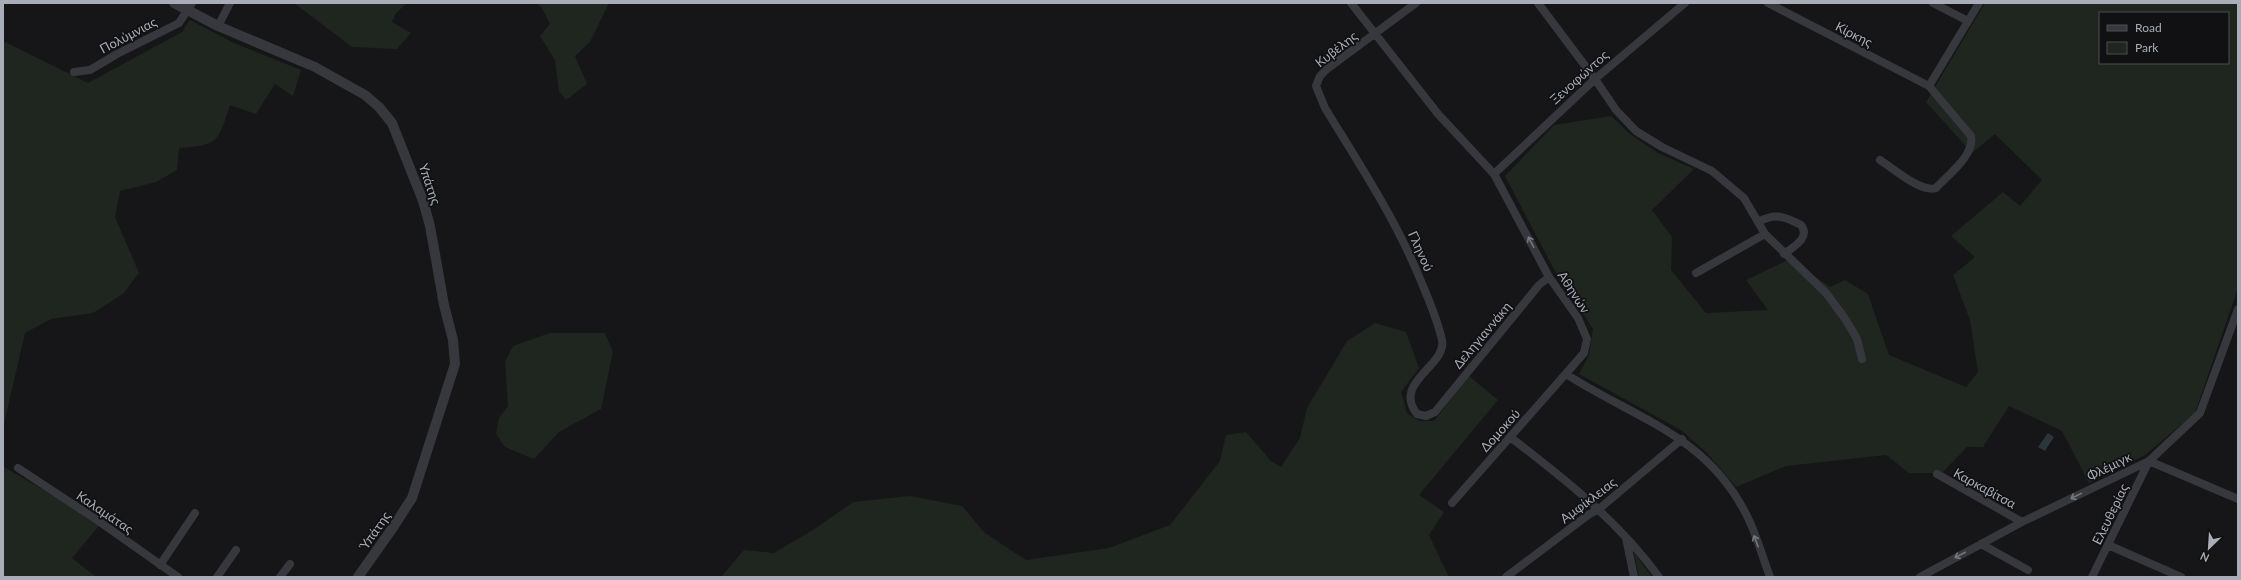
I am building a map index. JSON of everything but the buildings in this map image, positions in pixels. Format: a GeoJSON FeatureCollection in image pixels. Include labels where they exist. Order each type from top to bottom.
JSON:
{"type":"FeatureCollection","features":[{"type":"Feature","properties":{"kind":"street","name":"Υπάτης"},"geometry":{"type":"LineString","coordinates":[[174,3],[190,7],[218,26],[315,67],[365,95],[379,106],[392,123],[407,158],[430,226],[444,305],[453,340],[455,364],[412,498]]}},
{"type":"Feature","properties":{"kind":"street"},"geometry":{"type":"LineString","coordinates":[[218,26],[230,3]]}},
{"type":"Feature","properties":{"kind":"street","name":"Αθηνών"},"geometry":{"type":"LineString","coordinates":[[1351,3],[1438,114],[1494,174],[1549,277],[1578,318],[1581,329],[1587,339],[1584,353],[1566,374]]}},
{"type":"Feature","properties":{"kind":"street","name":"Κυβέλης"},"geometry":{"type":"LineString","coordinates":[[1316,86],[1320,76],[1327,69],[1416,3]]}},
{"type":"Feature","properties":{"kind":"street"},"geometry":{"type":"LineString","coordinates":[[1538,3],[1595,79],[1616,110],[1636,131],[1662,147],[1712,171],[1744,198],[1765,234],[1826,294],[1834,304],[1857,339],[1862,359]]}},
{"type":"Feature","properties":{"kind":"street","name":"Ξενοφώντος"},"geometry":{"type":"LineString","coordinates":[[1494,174],[1595,79],[1686,3]]}},
{"type":"Feature","properties":{"kind":"street","name":"Κίρκης"},"geometry":{"type":"LineString","coordinates":[[1768,3],[1929,86]]}},
{"type":"Feature","properties":{"kind":"street"},"geometry":{"type":"LineString","coordinates":[[1933,3],[1968,21]]}},
{"type":"Feature","properties":{"kind":"street"},"geometry":{"type":"LineString","coordinates":[[1880,160],[1921,187],[1931,190],[1936,188],[1967,153],[1972,142],[1971,136],[1929,86],[1979,3]]}},
{"type":"Feature","properties":{"kind":"street","name":"Πολύμνιας"},"geometry":{"type":"LineString","coordinates":[[74,72],[90,70],[117,54],[179,23],[190,7]]}},
{"type":"Feature","properties":{"kind":"street","name":"Γληνού"},"geometry":{"type":"LineString","coordinates":[[1316,86],[1325,108],[1404,241],[1431,304],[1442,342],[1441,350],[1414,384],[1412,408],[1417,414],[1426,416],[1435,412]]}},
{"type":"Feature","properties":{"kind":"street"},"geometry":{"type":"LineString","coordinates":[[1758,222],[1769,216],[1776,216],[1801,225],[1804,234],[1803,239],[1784,254]]}},
{"type":"Feature","properties":{"kind":"street"},"geometry":{"type":"LineString","coordinates":[[1696,273],[1765,234]]}},
{"type":"Feature","properties":{"kind":"street","name":"Δεληγιαννάκη"},"geometry":{"type":"LineString","coordinates":[[1435,412],[1539,285],[1549,277]]}},
{"type":"Feature","properties":{"kind":"street","name":"Φλέμιγκ"},"geometry":{"type":"LineString","coordinates":[[1920,577],[2022,522],[2149,461],[2200,413],[2238,309]]}},
{"type":"Feature","properties":{"kind":"street"},"geometry":{"type":"LineString","coordinates":[[1566,374],[1601,396],[1682,439],[1710,462],[1729,486],[1746,512],[1770,577]]}},
{"type":"Feature","properties":{"kind":"street","name":"Δομοκού"},"geometry":{"type":"LineString","coordinates":[[1452,503],[1566,374]]}},
{"type":"Feature","properties":{"kind":"street"},"geometry":{"type":"LineString","coordinates":[[1510,437],[1566,479],[1599,509],[1626,537],[1659,577]]}},
{"type":"Feature","properties":{"kind":"street","name":"Αμφίκλειας"},"geometry":{"type":"LineString","coordinates":[[1506,577],[1588,515],[1599,509],[1682,439]]}},
{"type":"Feature","properties":{"kind":"street"},"geometry":{"type":"LineString","coordinates":[[2149,461],[2238,499]]}},
{"type":"Feature","properties":{"kind":"street","name":"Ελευθερίας"},"geometry":{"type":"LineString","coordinates":[[2092,577],[2149,461]]}},
{"type":"Feature","properties":{"kind":"street","name":"Καλαμάτας"},"geometry":{"type":"LineString","coordinates":[[18,468],[97,520],[178,577]]}},
{"type":"Feature","properties":{"kind":"street","name":"Καρκαβίτσα"},"geometry":{"type":"LineString","coordinates":[[1937,474],[2022,522]]}},
{"type":"Feature","properties":{"kind":"street","name":"Ύπάτης"},"geometry":{"type":"LineString","coordinates":[[358,577],[412,498]]}},
{"type":"Feature","properties":{"kind":"street"},"geometry":{"type":"LineString","coordinates":[[160,565],[196,513]]}},
{"type":"Feature","properties":{"kind":"street"},"geometry":{"type":"LineString","coordinates":[[1626,537],[1634,577]]}},
{"type":"Feature","properties":{"kind":"street"},"geometry":{"type":"LineString","coordinates":[[1981,544],[2028,570]]}},
{"type":"Feature","properties":{"kind":"street"},"geometry":{"type":"LineString","coordinates":[[2108,546],[2182,577]]}},
{"type":"Feature","properties":{"kind":"street"},"geometry":{"type":"LineString","coordinates":[[217,577],[236,550]]}},
{"type":"Feature","properties":{"kind":"street"},"geometry":{"type":"LineString","coordinates":[[280,577],[290,564]]}},
{"type":"Feature","properties":{"kind":"green space"},"geometry":{"type":"Polygon","coordinates":[[[294,3],[407,3],[396,13],[392,22],[411,33],[397,49],[352,47],[294,3]]]}},
{"type":"Feature","properties":{"kind":"green space"},"geometry":{"type":"Polygon","coordinates":[[[536,3],[609,3],[590,42],[575,56],[587,84],[566,100],[559,91],[555,60],[540,36],[550,24],[542,8],[536,3]]]}},
{"type":"Feature","properties":{"kind":"green space"},"geometry":{"type":"Polygon","coordinates":[[[1985,3],[2238,3],[2238,288],[2195,413],[2145,455],[2089,483],[2062,431],[2009,406],[1983,447],[1967,447],[1942,473],[1909,473],[1886,455],[1786,466],[1736,487],[1707,453],[1681,430],[1579,374],[1589,355],[1593,329],[1556,273],[1505,176],[1554,125],[1611,116],[1630,134],[1658,153],[1694,169],[1652,210],[1672,237],[1671,270],[1706,313],[1768,310],[1746,280],[1790,259],[1830,287],[1845,280],[1868,294],[1889,355],[1966,387],[1978,372],[1970,320],[1953,275],[1975,257],[1951,236],[2003,192],[2020,206],[2042,180],[1995,134],[1972,153],[1926,102],[1985,3]]]}},
{"type":"Feature","properties":{"kind":"green space"},"geometry":{"type":"Polygon","coordinates":[[[190,20],[234,43],[301,70],[293,96],[275,84],[256,114],[230,105],[223,127],[215,139],[210,143],[202,145],[179,148],[177,170],[156,182],[120,191],[115,217],[139,273],[124,293],[93,313],[51,319],[25,333],[4,424],[4,467],[101,523],[72,558],[96,577],[3,577],[3,41],[88,83],[182,32],[190,20]]]}},
{"type":"Feature","properties":{"kind":"green space"},"geometry":{"type":"Polygon","coordinates":[[[1375,323],[1406,332],[1419,368],[1401,392],[1407,413],[1419,421],[1434,421],[1469,376],[1498,400],[1419,495],[1444,512],[1429,535],[1449,577],[721,577],[744,550],[774,553],[816,528],[853,502],[910,496],[962,506],[985,533],[1026,560],[1109,548],[1170,525],[1220,461],[1226,435],[1246,432],[1271,461],[1281,467],[1300,438],[1307,408],[1347,341],[1375,323]]]}},
{"type":"Feature","properties":{"kind":"green space"},"geometry":{"type":"Polygon","coordinates":[[[550,333],[605,333],[613,352],[601,409],[559,432],[534,459],[505,447],[496,434],[499,418],[508,406],[505,362],[513,346],[550,333]]]}},
{"type":"Feature","properties":{"kind":"green space"},"geometry":{"type":"Polygon","coordinates":[[[1634,553],[1652,577],[1639,577],[1634,553]]]}},
{"type":"Feature","properties":{"kind":"shaded area"},"geometry":{"type":"Polygon","coordinates":[[[2048,433],[2054,437],[2045,451],[2038,447],[2048,433]]]}}]}
